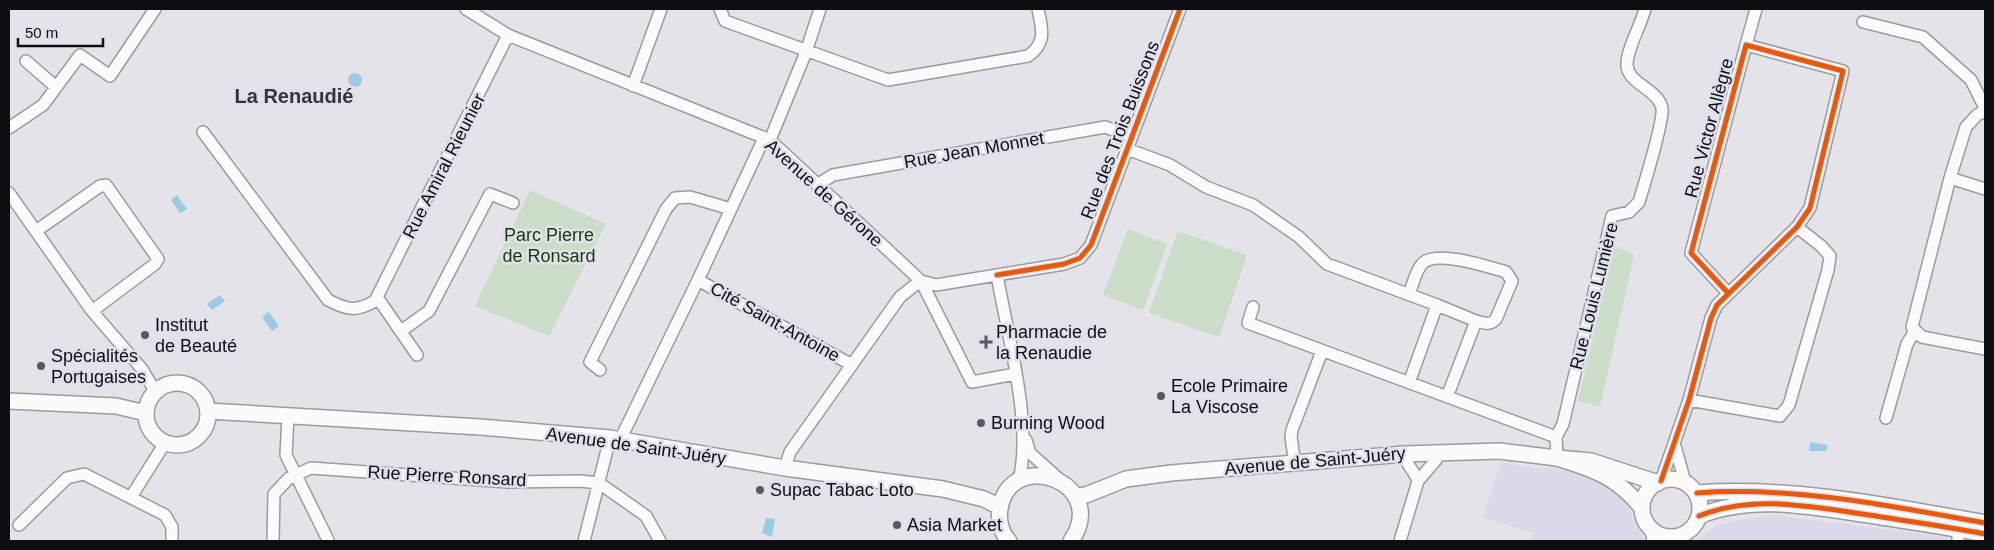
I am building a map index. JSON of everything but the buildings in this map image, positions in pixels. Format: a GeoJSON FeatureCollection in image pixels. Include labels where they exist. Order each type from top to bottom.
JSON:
{"type":"FeatureCollection","features":[{"type":"Feature","properties":{"kind":"main road"},"geometry":{"type":"LineString","coordinates":[[173,382],[193,386],[206,401],[208,411],[208,422],[196,439],[186,444],[175,445],[165,443],[151,431],[146,413],[150,397],[155,391],[173,382]]}},
{"type":"Feature","properties":{"kind":"main road"},"geometry":{"type":"LineString","coordinates":[[9,401],[116,406],[146,413]]}},
{"type":"Feature","properties":{"kind":"main road","name":"Avenue de Saint-Juéry"},"geometry":{"type":"LineString","coordinates":[[208,411],[480,427],[615,439],[785,468],[965,493],[1000,507]]}},
{"type":"Feature","properties":{"kind":"main road","name":"Avenue de Saint-Juéry"},"geometry":{"type":"LineString","coordinates":[[1075,496],[1086,495],[1126,479],[1437,451],[1498,451],[1590,461],[1660,482]]}},
{"type":"Feature","properties":{"kind":"main road","name":"Avenue de Saint-Juéry"},"geometry":{"type":"LineString","coordinates":[[1557,458],[1590,468],[1610,477],[1626,489],[1642,508]]}},
{"type":"Feature","properties":{"kind":"main road"},"geometry":{"type":"LineString","coordinates":[[1009,541],[1001,528],[1000,507],[1008,490],[1019,480],[1032,476],[1046,475],[1068,486],[1080,507],[1077,533],[1071,541]]}},
{"type":"Feature","properties":{"kind":"main road"},"geometry":{"type":"LineString","coordinates":[[1669,479],[1685,482],[1697,493],[1700,500],[1699,516],[1696,524],[1681,537],[1652,535],[1644,518],[1642,508],[1646,493],[1660,482],[1669,479]]}},
{"type":"Feature","properties":{"kind":"main road"},"geometry":{"type":"LineString","coordinates":[[1697,493],[1718,491],[1804,494],[1980,532]]}},
{"type":"Feature","properties":{"kind":"main road"},"geometry":{"type":"LineString","coordinates":[[1699,516],[1719,508],[1738,505],[1798,505],[1958,535],[1980,532]]}},
{"type":"Feature","properties":{"kind":"street"},"geometry":{"type":"LineString","coordinates":[[9,128],[43,105],[80,55],[110,76],[155,9]]}},
{"type":"Feature","properties":{"kind":"street","name":"Avenue de Gérone"},"geometry":{"type":"LineString","coordinates":[[466,9],[508,35],[767,139],[921,281],[972,382],[1015,374]]}},
{"type":"Feature","properties":{"kind":"street"},"geometry":{"type":"LineString","coordinates":[[633,86],[661,9]]}},
{"type":"Feature","properties":{"kind":"street"},"geometry":{"type":"LineString","coordinates":[[720,9],[724,21],[888,80],[1028,56],[1037,50],[1042,30],[1038,9]]}},
{"type":"Feature","properties":{"kind":"street","name":"Cité Saint-Antoine"},"geometry":{"type":"LineString","coordinates":[[584,541],[599,484],[615,439],[698,280],[731,209],[767,139],[806,52],[820,9]]}},
{"type":"Feature","properties":{"kind":"street","name":"Rue des Trois Buissons"},"geometry":{"type":"LineString","coordinates":[[997,275],[1064,264],[1080,258],[1091,245],[1180,9]]}},
{"type":"Feature","properties":{"kind":"street","name":"Rue Louis Lumière"},"geometry":{"type":"LineString","coordinates":[[1556,437],[1562,424],[1612,216],[1629,212],[1639,202],[1662,113],[1656,97],[1630,74],[1627,67],[1628,56],[1645,9]]}},
{"type":"Feature","properties":{"kind":"street","name":"Rue Victor Allègre"},"geometry":{"type":"LineString","coordinates":[[1728,293],[1691,253],[1756,9]]}},
{"type":"Feature","properties":{"kind":"street"},"geometry":{"type":"LineString","coordinates":[[1863,22],[1922,38],[1971,80],[1985,110],[1977,115],[1966,127],[1950,178],[1913,321],[1915,331],[1922,337],[1985,349]]}},
{"type":"Feature","properties":{"kind":"street","name":"Rue Amiral Rieunier"},"geometry":{"type":"LineString","coordinates":[[378,296],[508,35]]}},
{"type":"Feature","properties":{"kind":"street","name":"Rue Victor Allègre"},"geometry":{"type":"LineString","coordinates":[[1660,482],[1675,446],[1711,318],[1717,305],[1797,227],[1810,208],[1843,71],[1746,45]]}},
{"type":"Feature","properties":{"kind":"street"},"geometry":{"type":"LineString","coordinates":[[26,61],[56,87]]}},
{"type":"Feature","properties":{"kind":"street","name":"Rue Jean Monnet"},"geometry":{"type":"LineString","coordinates":[[817,185],[833,175],[1105,127],[1132,136]]}},
{"type":"Feature","properties":{"kind":"street"},"geometry":{"type":"LineString","coordinates":[[203,132],[328,300],[344,309],[362,308],[375,301],[378,296],[417,355]]}},
{"type":"Feature","properties":{"kind":"street"},"geometry":{"type":"LineString","coordinates":[[1127,149],[1170,165],[1206,187],[1253,205],[1299,237],[1327,264],[1476,321],[1486,324],[1493,323],[1496,320],[1512,281],[1506,272],[1466,259],[1426,261],[1420,267],[1409,294]]}},
{"type":"Feature","properties":{"kind":"street"},"geometry":{"type":"LineString","coordinates":[[1950,178],[1985,189]]}},
{"type":"Feature","properties":{"kind":"street"},"geometry":{"type":"LineString","coordinates":[[36,231],[100,186],[106,185],[158,259],[155,264],[92,310]]}},
{"type":"Feature","properties":{"kind":"street"},"geometry":{"type":"LineString","coordinates":[[9,193],[92,310],[142,368],[155,391]]}},
{"type":"Feature","properties":{"kind":"street"},"geometry":{"type":"LineString","coordinates":[[401,331],[429,311],[490,194],[513,203]]}},
{"type":"Feature","properties":{"kind":"street"},"geometry":{"type":"LineString","coordinates":[[600,370],[590,362],[666,209],[675,198],[690,197],[731,209]]}},
{"type":"Feature","properties":{"kind":"street"},"geometry":{"type":"LineString","coordinates":[[1689,400],[1780,416],[1789,405],[1828,270],[1830,256],[1821,246],[1797,227]]}},
{"type":"Feature","properties":{"kind":"street"},"geometry":{"type":"LineString","coordinates":[[921,281],[936,285],[997,275],[1015,374],[1022,426],[1024,463],[1019,480]]}},
{"type":"Feature","properties":{"kind":"street","name":"Cité Saint-Antoine"},"geometry":{"type":"LineString","coordinates":[[698,280],[852,364]]}},
{"type":"Feature","properties":{"kind":"street","name":"Cité Saint-Antoine"},"geometry":{"type":"LineString","coordinates":[[785,468],[790,452],[900,297],[921,281]]}},
{"type":"Feature","properties":{"kind":"street"},"geometry":{"type":"LineString","coordinates":[[1409,383],[1438,305]]}},
{"type":"Feature","properties":{"kind":"street"},"geometry":{"type":"LineString","coordinates":[[1254,308],[1248,323],[1556,437],[1557,458]]}},
{"type":"Feature","properties":{"kind":"street"},"geometry":{"type":"LineString","coordinates":[[1446,397],[1476,321]]}},
{"type":"Feature","properties":{"kind":"street"},"geometry":{"type":"LineString","coordinates":[[1886,418],[1907,344],[1915,331]]}},
{"type":"Feature","properties":{"kind":"street"},"geometry":{"type":"LineString","coordinates":[[1295,464],[1291,437],[1292,430],[1322,351]]}},
{"type":"Feature","properties":{"kind":"street"},"geometry":{"type":"LineString","coordinates":[[288,416],[286,456],[328,540]]}},
{"type":"Feature","properties":{"kind":"street"},"geometry":{"type":"LineString","coordinates":[[1022,426],[1030,453],[1059,480]]}},
{"type":"Feature","properties":{"kind":"street"},"geometry":{"type":"LineString","coordinates":[[131,497],[165,443]]}},
{"type":"Feature","properties":{"kind":"street"},"geometry":{"type":"LineString","coordinates":[[1675,446],[1685,482]]}},
{"type":"Feature","properties":{"kind":"street"},"geometry":{"type":"LineString","coordinates":[[1400,541],[1418,481],[1436,460],[1437,451]]}},
{"type":"Feature","properties":{"kind":"street"},"geometry":{"type":"LineString","coordinates":[[1404,454],[1405,463],[1414,470],[1418,481]]}},
{"type":"Feature","properties":{"kind":"street","name":"Rue Pierre Ronsard"},"geometry":{"type":"LineString","coordinates":[[297,475],[311,468],[508,482],[580,481],[599,484]]}},
{"type":"Feature","properties":{"kind":"street"},"geometry":{"type":"LineString","coordinates":[[19,526],[67,478],[84,474],[166,515],[172,527],[172,541]]}},
{"type":"Feature","properties":{"kind":"street"},"geometry":{"type":"LineString","coordinates":[[272,541],[274,494],[289,478],[297,475]]}},
{"type":"Feature","properties":{"kind":"street"},"geometry":{"type":"LineString","coordinates":[[599,484],[646,516],[660,541]]}},
{"type":"Feature","properties":{"kind":"shaded area"},"geometry":{"type":"Polygon","coordinates":[[[1501,463],[1573,472],[1613,490],[1630,508],[1633,521],[1645,541],[1530,541],[1533,533],[1483,517],[1501,463]]]}},
{"type":"Feature","properties":{"kind":"shaded area"},"geometry":{"type":"Polygon","coordinates":[[[1774,515],[1945,537],[1950,541],[1695,541],[1716,526],[1737,520],[1774,515]]]}},
{"type":"Feature","properties":{"kind":"green space","name":"Parc Pierre de Ronsard"},"geometry":{"type":"Polygon","coordinates":[[[530,190],[606,224],[549,336],[475,306],[530,190]]]}},
{"type":"Feature","properties":{"kind":"green space"},"geometry":{"type":"Polygon","coordinates":[[[1128,229],[1167,244],[1143,310],[1103,295],[1128,229]]]}},
{"type":"Feature","properties":{"kind":"green space"},"geometry":{"type":"Polygon","coordinates":[[[1178,231],[1247,255],[1219,337],[1149,313],[1178,231]]]}},
{"type":"Feature","properties":{"kind":"green space"},"geometry":{"type":"Polygon","coordinates":[[[1615,246],[1634,255],[1600,407],[1578,401],[1615,246]]]}},
{"type":"Feature","properties":{"kind":"water"},"geometry":{"type":"Polygon","coordinates":[[[355,73],[360,75],[362,80],[360,85],[355,87],[350,85],[348,80],[350,75],[355,73]]]}},
{"type":"Feature","properties":{"kind":"water"},"geometry":{"type":"Polygon","coordinates":[[[177,195],[187,209],[180,213],[171,200],[177,195]]]}},
{"type":"Feature","properties":{"kind":"water"},"geometry":{"type":"Polygon","coordinates":[[[220,295],[225,301],[212,310],[207,304],[220,295]]]}},
{"type":"Feature","properties":{"kind":"water"},"geometry":{"type":"Polygon","coordinates":[[[269,312],[279,326],[272,331],[262,317],[269,312]]]}},
{"type":"Feature","properties":{"kind":"water"},"geometry":{"type":"Polygon","coordinates":[[[1810,442],[1828,445],[1826,451],[1809,451],[1810,442]]]}},
{"type":"Feature","properties":{"kind":"water"},"geometry":{"type":"Polygon","coordinates":[[[766,518],[775,519],[772,537],[762,533],[766,518]]]}},
{"type":"Feature","properties":{"kind":"cycle path"},"geometry":{"type":"LineString","coordinates":[[997,275],[1064,264],[1080,258],[1091,245],[1180,9]]}},
{"type":"Feature","properties":{"kind":"cycle path"},"geometry":{"type":"LineString","coordinates":[[1661,481],[1689,400],[1711,318],[1717,305],[1797,227],[1810,208],[1843,71],[1746,45],[1691,253],[1728,293]]}},
{"type":"Feature","properties":{"kind":"cycle path"},"geometry":{"type":"LineString","coordinates":[[1697,493],[1769,492],[1806,495],[1878,504],[1985,523]]}},
{"type":"Feature","properties":{"kind":"cycle path"},"geometry":{"type":"LineString","coordinates":[[1699,516],[1720,509],[1742,505],[1787,504],[1985,534]]}},
{"type":"Feature","properties":{"kind":"place","name":"Institut de Beauté"},"geometry":{"type":"Point","coordinates":[145,335]}},
{"type":"Feature","properties":{"kind":"place","name":"Pharmacie de la Renaudie"},"geometry":{"type":"Point","coordinates":[986,342]}},
{"type":"Feature","properties":{"kind":"place","name":"Spécialités Portugaises"},"geometry":{"type":"Point","coordinates":[41,366]}},
{"type":"Feature","properties":{"kind":"place","name":"Ecole Primaire La Viscose"},"geometry":{"type":"Point","coordinates":[1161,396]}},
{"type":"Feature","properties":{"kind":"place","name":"Burning Wood"},"geometry":{"type":"Point","coordinates":[981,423]}},
{"type":"Feature","properties":{"kind":"place","name":"Supac Tabac Loto"},"geometry":{"type":"Point","coordinates":[760,490]}},
{"type":"Feature","properties":{"kind":"place","name":"Asia Market"},"geometry":{"type":"Point","coordinates":[897,525]}},
{"type":"Feature","properties":{"kind":"district","name":"La Renaudié"},"geometry":{"type":"Point","coordinates":[294,96]}}]}
